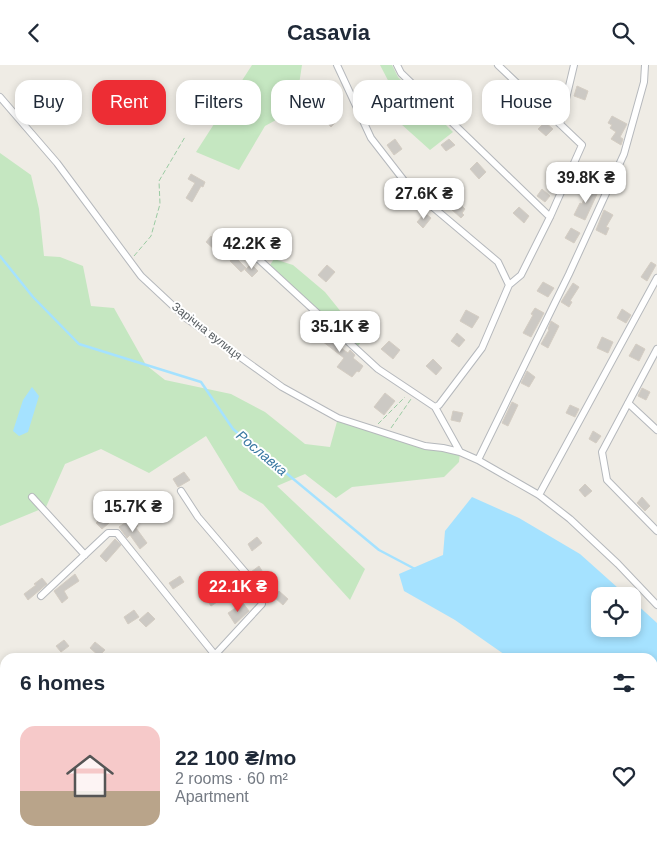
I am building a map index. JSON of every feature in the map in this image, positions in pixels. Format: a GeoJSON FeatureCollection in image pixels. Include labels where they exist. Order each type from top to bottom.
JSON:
{"type":"FeatureCollection","features":[{"type":"Feature","properties":{"kind":"street"},"geometry":{"type":"LineString","coordinates":[[337,65],[371,139],[409,187],[498,262],[509,285]]}},
{"type":"Feature","properties":{"kind":"street"},"geometry":{"type":"LineString","coordinates":[[397,65],[400,73],[550,217]]}},
{"type":"Feature","properties":{"kind":"street"},"geometry":{"type":"LineString","coordinates":[[498,65],[514,80]]}},
{"type":"Feature","properties":{"kind":"street"},"geometry":{"type":"LineString","coordinates":[[570,82],[574,65]]}},
{"type":"Feature","properties":{"kind":"street"},"geometry":{"type":"LineString","coordinates":[[478,459],[569,274],[624,154],[644,82],[645,65]]}},
{"type":"Feature","properties":{"kind":"street","name":"Зарічна вулиця"},"geometry":{"type":"LineString","coordinates":[[0,97],[57,163],[141,276],[186,317],[275,381],[338,418],[425,446],[460,452],[478,459],[539,495],[570,519],[657,605]]}},
{"type":"Feature","properties":{"kind":"street"},"geometry":{"type":"LineString","coordinates":[[435,407],[439,405],[482,348],[509,285],[521,275],[550,217],[582,145],[561,125]]}},
{"type":"Feature","properties":{"kind":"street"},"geometry":{"type":"LineString","coordinates":[[241,243],[378,369],[435,407],[460,452]]}},
{"type":"Feature","properties":{"kind":"street"},"geometry":{"type":"LineString","coordinates":[[539,495],[657,278]]}},
{"type":"Feature","properties":{"kind":"street"},"geometry":{"type":"LineString","coordinates":[[657,349],[602,451],[607,480],[657,531]]}},
{"type":"Feature","properties":{"kind":"street"},"geometry":{"type":"LineString","coordinates":[[628,403],[657,430]]}},
{"type":"Feature","properties":{"kind":"street"},"geometry":{"type":"LineString","coordinates":[[181,491],[198,517],[257,586],[262,604],[216,653]]}},
{"type":"Feature","properties":{"kind":"street"},"geometry":{"type":"LineString","coordinates":[[32,497],[85,555]]}},
{"type":"Feature","properties":{"kind":"street"},"geometry":{"type":"LineString","coordinates":[[41,596],[108,533],[117,533],[211,653]]}},
{"type":"Feature","properties":{"kind":"path"},"geometry":{"type":"LineString","coordinates":[[130,261],[151,236],[160,204],[159,181],[185,137]]}},
{"type":"Feature","properties":{"kind":"path"},"geometry":{"type":"LineString","coordinates":[[374,430],[398,402],[413,393]]}},
{"type":"Feature","properties":{"kind":"path"},"geometry":{"type":"LineString","coordinates":[[387,434],[413,393]]}},
{"type":"Feature","properties":{"kind":"green space"},"geometry":{"type":"Polygon","coordinates":[[[252,65],[302,65],[300,80],[271,80],[271,123],[265,126],[239,170],[196,152],[213,125],[261,125],[261,80],[242,80],[252,65]]]}},
{"type":"Feature","properties":{"kind":"green space"},"geometry":{"type":"Polygon","coordinates":[[[380,65],[392,65],[401,80],[388,80],[380,65]]]}},
{"type":"Feature","properties":{"kind":"green space"},"geometry":{"type":"Polygon","coordinates":[[[402,125],[446,125],[453,132],[430,150],[402,125]]]}},
{"type":"Feature","properties":{"kind":"green space"},"geometry":{"type":"Polygon","coordinates":[[[0,153],[31,175],[39,209],[44,256],[60,257],[83,266],[91,306],[114,308],[146,365],[165,380],[231,394],[265,412],[305,444],[330,447],[338,418],[425,446],[460,452],[459,462],[444,477],[352,487],[336,498],[305,474],[277,486],[365,569],[350,600],[263,504],[239,490],[206,436],[149,473],[101,449],[65,464],[46,507],[0,526],[0,153]]]}},
{"type":"Feature","properties":{"kind":"green space"},"geometry":{"type":"Polygon","coordinates":[[[274,259],[293,265],[325,292],[363,339],[358,346],[270,265],[274,259]]]}},
{"type":"Feature","properties":{"kind":"water"},"geometry":{"type":"Polygon","coordinates":[[[32,387],[39,396],[28,432],[19,436],[13,431],[23,400],[32,387]]]}},
{"type":"Feature","properties":{"kind":"water"},"geometry":{"type":"Polygon","coordinates":[[[472,497],[519,518],[580,554],[617,587],[591,587],[591,637],[641,637],[641,608],[657,623],[657,653],[502,653],[455,620],[404,591],[399,574],[443,555],[445,531],[472,497]]]}},
{"type":"Feature","properties":{"kind":"building"},"geometry":{"type":"Polygon","coordinates":[[[577,86],[588,91],[585,100],[574,96],[577,86]]]}},
{"type":"Feature","properties":{"kind":"building"},"geometry":{"type":"Polygon","coordinates":[[[612,116],[627,124],[620,137],[623,139],[621,145],[611,139],[616,132],[610,128],[612,125],[608,123],[612,116]]]}},
{"type":"Feature","properties":{"kind":"building"},"geometry":{"type":"Polygon","coordinates":[[[542,125],[548,125],[553,129],[546,136],[538,129],[542,125]]]}},
{"type":"Feature","properties":{"kind":"building"},"geometry":{"type":"Polygon","coordinates":[[[395,139],[402,149],[394,155],[387,145],[395,139]]]}},
{"type":"Feature","properties":{"kind":"building"},"geometry":{"type":"Polygon","coordinates":[[[449,139],[455,145],[446,151],[441,145],[449,139]]]}},
{"type":"Feature","properties":{"kind":"building"},"geometry":{"type":"Polygon","coordinates":[[[477,162],[486,172],[479,179],[470,169],[477,162]]]}},
{"type":"Feature","properties":{"kind":"building"},"geometry":{"type":"Polygon","coordinates":[[[191,174],[205,182],[192,202],[186,198],[195,183],[188,179],[191,174]]]}},
{"type":"Feature","properties":{"kind":"building"},"geometry":{"type":"Polygon","coordinates":[[[589,187],[598,192],[585,220],[574,215],[580,203],[582,204],[589,187]]]}},
{"type":"Feature","properties":{"kind":"building"},"geometry":{"type":"Polygon","coordinates":[[[542,189],[550,196],[545,202],[537,196],[542,189]]]}},
{"type":"Feature","properties":{"kind":"building"},"geometry":{"type":"Polygon","coordinates":[[[445,195],[457,207],[460,204],[465,209],[462,213],[464,215],[461,218],[440,199],[445,195]]]}},
{"type":"Feature","properties":{"kind":"building"},"geometry":{"type":"Polygon","coordinates":[[[519,207],[529,216],[524,223],[513,213],[519,207]]]}},
{"type":"Feature","properties":{"kind":"building"},"geometry":{"type":"Polygon","coordinates":[[[604,210],[613,215],[606,227],[609,228],[606,235],[596,230],[604,210]]]}},
{"type":"Feature","properties":{"kind":"building"},"geometry":{"type":"Polygon","coordinates":[[[425,213],[431,218],[423,228],[417,222],[425,213]]]}},
{"type":"Feature","properties":{"kind":"building"},"geometry":{"type":"Polygon","coordinates":[[[571,228],[580,233],[574,243],[565,238],[571,228]]]}},
{"type":"Feature","properties":{"kind":"building"},"geometry":{"type":"Polygon","coordinates":[[[211,236],[219,244],[214,249],[206,242],[211,236]]]}},
{"type":"Feature","properties":{"kind":"building"},"geometry":{"type":"Polygon","coordinates":[[[234,256],[246,268],[241,272],[230,261],[234,256]]]}},
{"type":"Feature","properties":{"kind":"building"},"geometry":{"type":"Polygon","coordinates":[[[651,262],[656,265],[647,281],[641,277],[651,262]]]}},
{"type":"Feature","properties":{"kind":"building"},"geometry":{"type":"Polygon","coordinates":[[[251,264],[258,271],[252,277],[245,270],[251,264]]]}},
{"type":"Feature","properties":{"kind":"building"},"geometry":{"type":"Polygon","coordinates":[[[327,265],[335,272],[326,282],[318,275],[327,265]]]}},
{"type":"Feature","properties":{"kind":"building"},"geometry":{"type":"Polygon","coordinates":[[[543,282],[554,288],[548,297],[537,291],[543,282]]]}},
{"type":"Feature","properties":{"kind":"building"},"geometry":{"type":"Polygon","coordinates":[[[573,283],[579,287],[570,301],[572,302],[569,307],[561,302],[573,283]]]}},
{"type":"Feature","properties":{"kind":"building"},"geometry":{"type":"Polygon","coordinates":[[[535,308],[544,313],[531,337],[523,333],[535,308]]]}},
{"type":"Feature","properties":{"kind":"building"},"geometry":{"type":"Polygon","coordinates":[[[622,309],[631,315],[626,323],[617,318],[622,309]]]}},
{"type":"Feature","properties":{"kind":"building"},"geometry":{"type":"Polygon","coordinates":[[[466,310],[479,317],[472,328],[460,321],[466,310]]]}},
{"type":"Feature","properties":{"kind":"building"},"geometry":{"type":"Polygon","coordinates":[[[551,321],[559,326],[548,348],[541,344],[549,330],[551,321]]]}},
{"type":"Feature","properties":{"kind":"building"},"geometry":{"type":"Polygon","coordinates":[[[315,326],[339,343],[337,345],[348,353],[350,350],[355,355],[353,358],[363,366],[359,372],[357,371],[352,377],[337,367],[344,358],[313,334],[311,331],[315,326]]]}},
{"type":"Feature","properties":{"kind":"building"},"geometry":{"type":"Polygon","coordinates":[[[457,333],[465,340],[459,347],[451,341],[457,333]]]}},
{"type":"Feature","properties":{"kind":"building"},"geometry":{"type":"Polygon","coordinates":[[[602,337],[613,342],[608,353],[597,348],[602,337]]]}},
{"type":"Feature","properties":{"kind":"building"},"geometry":{"type":"Polygon","coordinates":[[[389,341],[400,350],[393,359],[381,349],[389,341]]]}},
{"type":"Feature","properties":{"kind":"building"},"geometry":{"type":"Polygon","coordinates":[[[636,344],[645,349],[639,361],[629,356],[636,344]]]}},
{"type":"Feature","properties":{"kind":"building"},"geometry":{"type":"Polygon","coordinates":[[[433,359],[442,368],[436,375],[426,366],[433,359]]]}},
{"type":"Feature","properties":{"kind":"building"},"geometry":{"type":"Polygon","coordinates":[[[527,371],[535,377],[529,387],[521,383],[527,371]]]}},
{"type":"Feature","properties":{"kind":"building"},"geometry":{"type":"Polygon","coordinates":[[[642,388],[650,392],[646,400],[638,396],[642,388]]]}},
{"type":"Feature","properties":{"kind":"building"},"geometry":{"type":"Polygon","coordinates":[[[385,393],[395,401],[384,415],[374,407],[385,393]]]}},
{"type":"Feature","properties":{"kind":"building"},"geometry":{"type":"Polygon","coordinates":[[[512,402],[518,405],[508,426],[502,423],[512,402]]]}},
{"type":"Feature","properties":{"kind":"building"},"geometry":{"type":"Polygon","coordinates":[[[570,405],[579,409],[575,417],[566,413],[570,405]]]}},
{"type":"Feature","properties":{"kind":"building"},"geometry":{"type":"Polygon","coordinates":[[[453,411],[463,413],[460,422],[451,420],[453,411]]]}},
{"type":"Feature","properties":{"kind":"building"},"geometry":{"type":"Polygon","coordinates":[[[593,431],[601,436],[596,443],[589,439],[593,431]]]}},
{"type":"Feature","properties":{"kind":"building"},"geometry":{"type":"Polygon","coordinates":[[[184,472],[190,480],[178,487],[173,479],[184,472]]]}},
{"type":"Feature","properties":{"kind":"building"},"geometry":{"type":"Polygon","coordinates":[[[585,484],[592,491],[585,497],[579,490],[585,484]]]}},
{"type":"Feature","properties":{"kind":"building"},"geometry":{"type":"Polygon","coordinates":[[[642,497],[650,506],[645,511],[637,503],[642,497]]]}},
{"type":"Feature","properties":{"kind":"building"},"geometry":{"type":"Polygon","coordinates":[[[103,517],[109,523],[102,529],[96,523],[103,517]]]}},
{"type":"Feature","properties":{"kind":"building"},"geometry":{"type":"Polygon","coordinates":[[[132,518],[138,526],[136,528],[147,543],[140,549],[130,535],[127,538],[119,527],[132,518]]]}},
{"type":"Feature","properties":{"kind":"building"},"geometry":{"type":"Polygon","coordinates":[[[257,537],[262,543],[252,551],[248,544],[257,537]]]}},
{"type":"Feature","properties":{"kind":"building"},"geometry":{"type":"Polygon","coordinates":[[[115,539],[121,545],[106,562],[100,556],[115,539]]]}},
{"type":"Feature","properties":{"kind":"building"},"geometry":{"type":"Polygon","coordinates":[[[259,566],[264,574],[257,579],[251,572],[259,566]]]}},
{"type":"Feature","properties":{"kind":"building"},"geometry":{"type":"Polygon","coordinates":[[[75,574],[79,581],[64,591],[68,598],[62,603],[54,591],[75,574]]]}},
{"type":"Feature","properties":{"kind":"building"},"geometry":{"type":"Polygon","coordinates":[[[180,576],[184,582],[173,589],[169,583],[180,576]]]}},
{"type":"Feature","properties":{"kind":"building"},"geometry":{"type":"Polygon","coordinates":[[[42,578],[47,584],[28,600],[24,594],[42,578]]]}},
{"type":"Feature","properties":{"kind":"building"},"geometry":{"type":"Polygon","coordinates":[[[279,591],[288,599],[283,605],[274,597],[279,591]]]}},
{"type":"Feature","properties":{"kind":"building"},"geometry":{"type":"Polygon","coordinates":[[[216,594],[220,600],[211,606],[207,600],[216,594]]]}},
{"type":"Feature","properties":{"kind":"building"},"geometry":{"type":"Polygon","coordinates":[[[243,603],[249,611],[235,624],[228,613],[243,603]]]}},
{"type":"Feature","properties":{"kind":"building"},"geometry":{"type":"Polygon","coordinates":[[[134,610],[139,617],[128,624],[124,617],[134,610]]]}},
{"type":"Feature","properties":{"kind":"building"},"geometry":{"type":"Polygon","coordinates":[[[148,612],[155,619],[146,627],[139,620],[148,612]]]}},
{"type":"Feature","properties":{"kind":"building"},"geometry":{"type":"Polygon","coordinates":[[[64,640],[69,646],[61,652],[56,646],[64,640]]]}},
{"type":"Feature","properties":{"kind":"building"},"geometry":{"type":"Polygon","coordinates":[[[95,642],[105,650],[102,653],[96,653],[90,648],[95,642]]]}},
{"type":"Feature","properties":{"kind":"waterway","name":"Рославка"},"geometry":{"type":"LineString","coordinates":[[0,256],[33,297],[79,344],[201,382],[233,429],[379,550],[415,569]]}}]}
